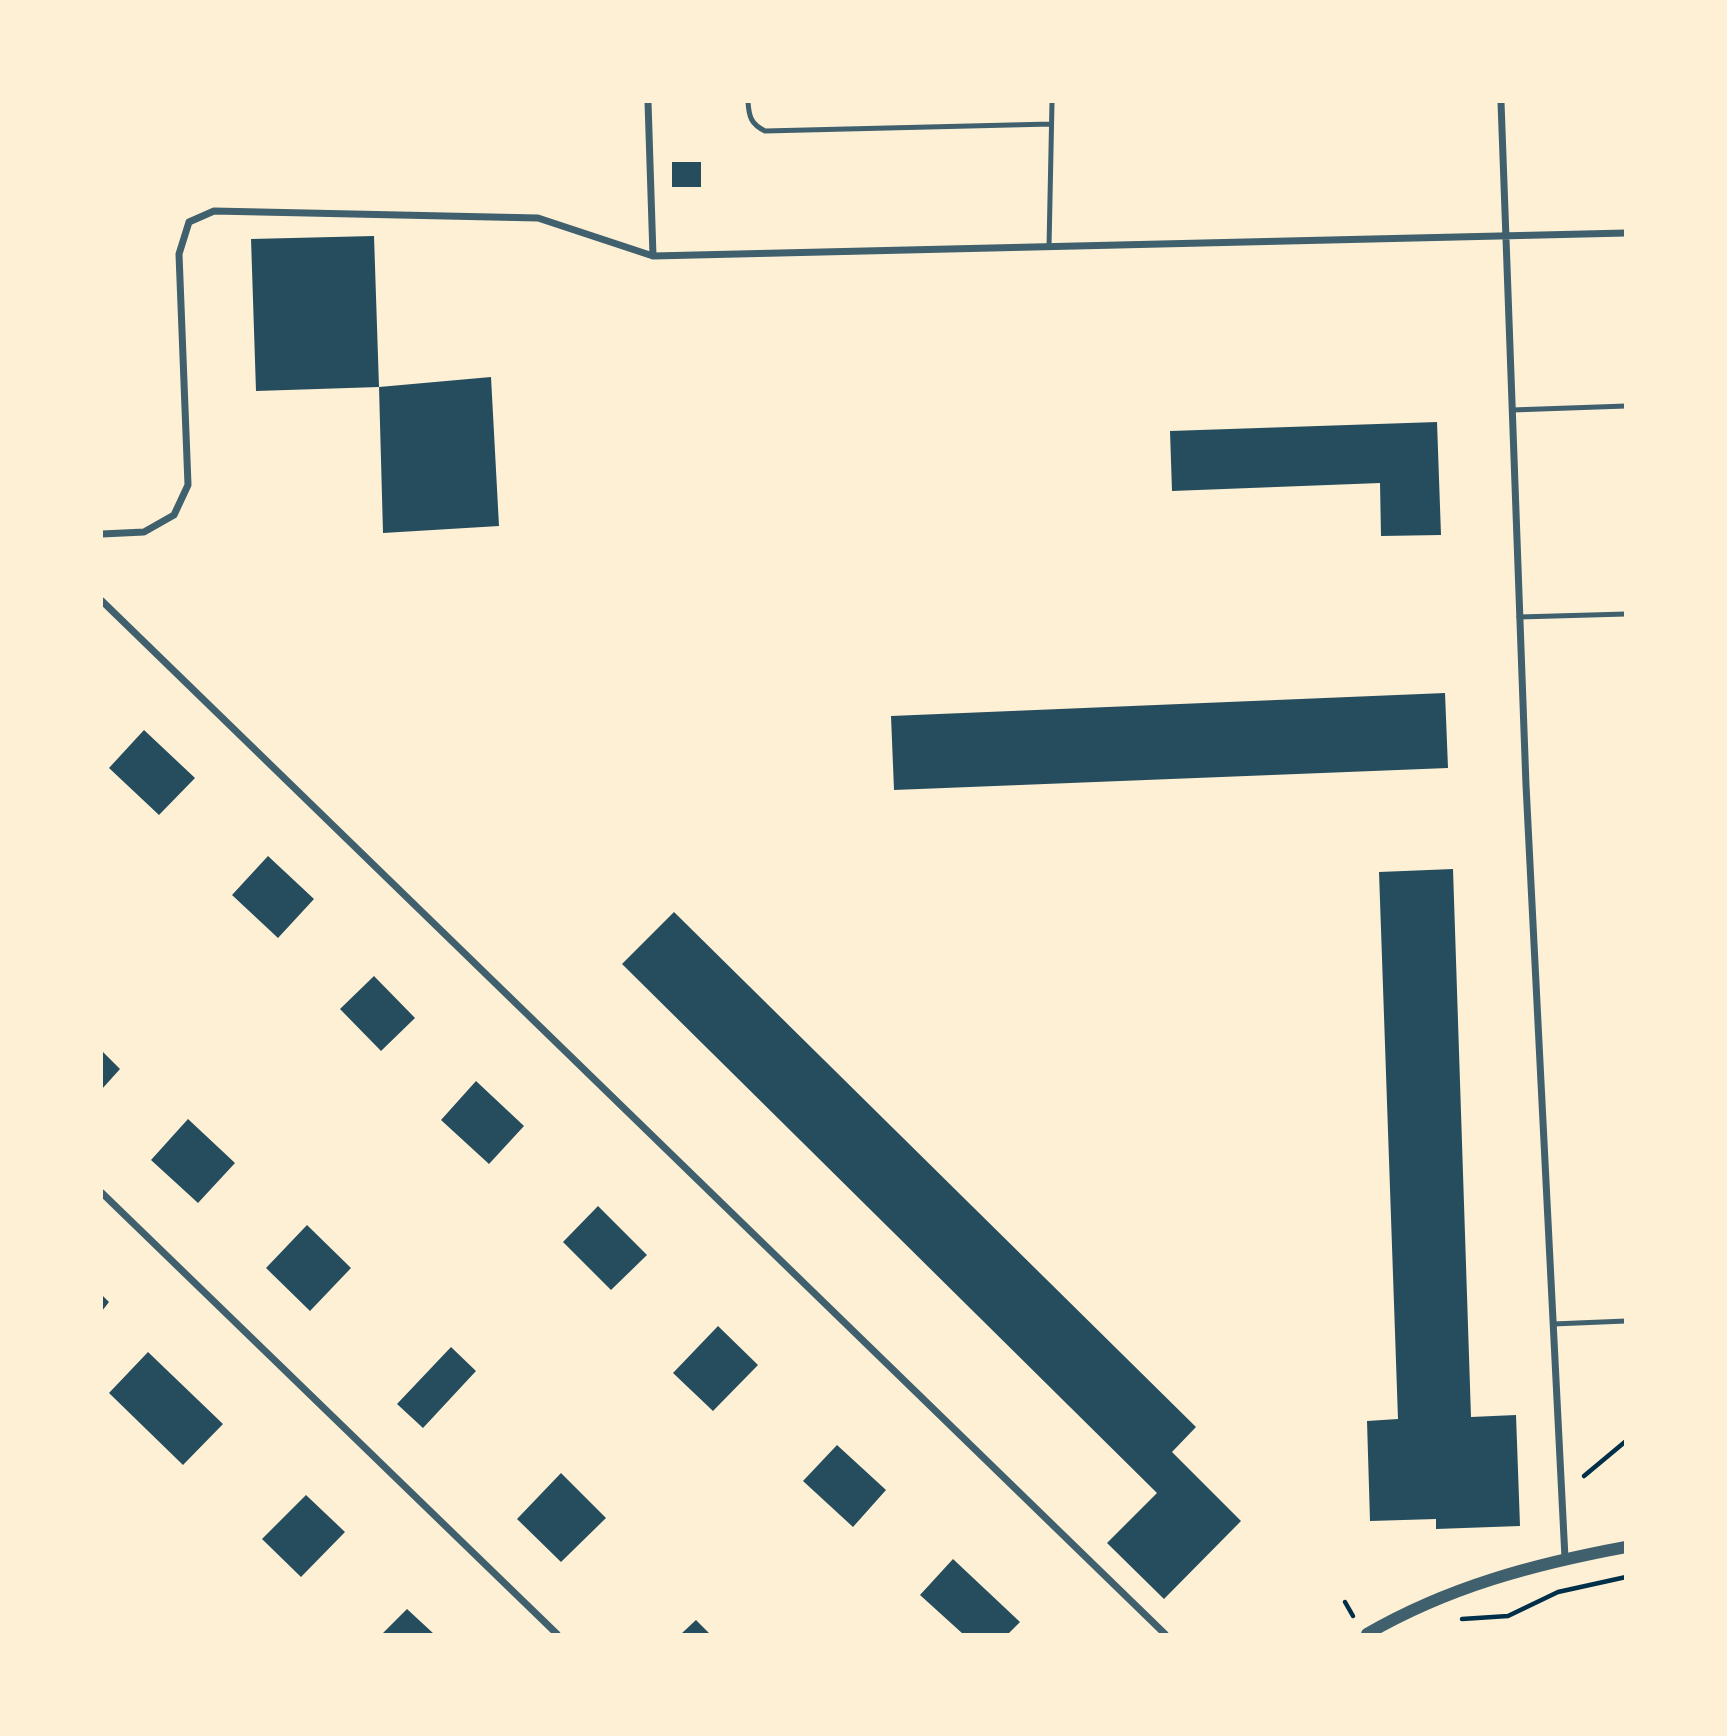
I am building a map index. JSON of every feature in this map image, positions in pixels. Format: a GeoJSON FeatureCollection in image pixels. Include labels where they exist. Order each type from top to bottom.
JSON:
{"type":"FeatureCollection","features":[{"type":"Feature","properties":{"kind":"street"},"geometry":{"type":"LineString","coordinates":[[648,102],[653,256]]}},
{"type":"Feature","properties":{"kind":"street"},"geometry":{"type":"LineString","coordinates":[[1501,102],[1519,617],[1565,1558]]}},
{"type":"Feature","properties":{"kind":"street"},"geometry":{"type":"LineString","coordinates":[[102,534],[144,532],[174,515],[188,485],[179,254],[189,222],[214,211],[538,218],[653,256],[1626,233]]}},
{"type":"Feature","properties":{"kind":"street"},"geometry":{"type":"LineString","coordinates":[[102,601],[1165,1634]]}},
{"type":"Feature","properties":{"kind":"street"},"geometry":{"type":"LineString","coordinates":[[102,1193],[557,1634]]}},
{"type":"Feature","properties":{"kind":"street"},"geometry":{"type":"LineString","coordinates":[[1367,1634],[1454,1592],[1505,1573],[1626,1547]]}},
{"type":"Feature","properties":{"kind":"lane"},"geometry":{"type":"LineString","coordinates":[[748,102],[748,115],[754,126],[765,131],[1051,124]]}},
{"type":"Feature","properties":{"kind":"lane"},"geometry":{"type":"LineString","coordinates":[[1049,247],[1052,102]]}},
{"type":"Feature","properties":{"kind":"lane"},"geometry":{"type":"LineString","coordinates":[[1512,410],[1626,407]]}},
{"type":"Feature","properties":{"kind":"lane"},"geometry":{"type":"LineString","coordinates":[[1519,617],[1626,614]]}},
{"type":"Feature","properties":{"kind":"lane"},"geometry":{"type":"LineString","coordinates":[[1553,1324],[1626,1321]]}},
{"type":"Feature","properties":{"kind":"path"},"geometry":{"type":"LineString","coordinates":[[1562,1495],[1626,1441]]}},
{"type":"Feature","properties":{"kind":"path"},"geometry":{"type":"LineString","coordinates":[[1460,1619],[1508,1616],[1558,1592],[1626,1577]]}},
{"type":"Feature","properties":{"kind":"building"},"geometry":{"type":"Polygon","coordinates":[[[672,162],[701,162],[701,187],[672,187],[672,162]]]}},
{"type":"Feature","properties":{"kind":"building"},"geometry":{"type":"Polygon","coordinates":[[[374,236],[379,387],[256,391],[251,239],[374,236]]]}},
{"type":"Feature","properties":{"kind":"building"},"geometry":{"type":"Polygon","coordinates":[[[491,377],[499,526],[383,533],[379,387],[491,377]]]}},
{"type":"Feature","properties":{"kind":"building"},"geometry":{"type":"Polygon","coordinates":[[[1437,422],[1441,535],[1381,536],[1380,483],[1172,491],[1170,431],[1437,422]]]}},
{"type":"Feature","properties":{"kind":"building"},"geometry":{"type":"Polygon","coordinates":[[[1445,693],[1448,768],[894,790],[891,716],[1445,693]]]}},
{"type":"Feature","properties":{"kind":"building"},"geometry":{"type":"Polygon","coordinates":[[[144,730],[195,778],[159,815],[109,768],[144,730]]]}},
{"type":"Feature","properties":{"kind":"building"},"geometry":{"type":"Polygon","coordinates":[[[268,856],[314,899],[278,938],[232,895],[268,856]]]}},
{"type":"Feature","properties":{"kind":"building"},"geometry":{"type":"Polygon","coordinates":[[[1453,869],[1471,1417],[1516,1415],[1520,1526],[1436,1529],[1436,1519],[1370,1521],[1367,1421],[1398,1419],[1379,872],[1453,869]]]}},
{"type":"Feature","properties":{"kind":"building"},"geometry":{"type":"Polygon","coordinates":[[[674,912],[1196,1427],[1172,1452],[1241,1521],[1164,1599],[1107,1543],[1157,1493],[622,964],[674,912]]]}},
{"type":"Feature","properties":{"kind":"building"},"geometry":{"type":"Polygon","coordinates":[[[374,976],[415,1018],[381,1051],[340,1009],[374,976]]]}},
{"type":"Feature","properties":{"kind":"building"},"geometry":{"type":"Polygon","coordinates":[[[102,1051],[120,1069],[102,1089],[102,1051]]]}},
{"type":"Feature","properties":{"kind":"building"},"geometry":{"type":"Polygon","coordinates":[[[476,1081],[524,1126],[489,1164],[441,1120],[476,1081]]]}},
{"type":"Feature","properties":{"kind":"building"},"geometry":{"type":"Polygon","coordinates":[[[188,1119],[235,1163],[198,1203],[151,1160],[188,1119]]]}},
{"type":"Feature","properties":{"kind":"building"},"geometry":{"type":"Polygon","coordinates":[[[598,1206],[647,1255],[611,1290],[563,1242],[598,1206]]]}},
{"type":"Feature","properties":{"kind":"building"},"geometry":{"type":"Polygon","coordinates":[[[307,1225],[351,1268],[310,1311],[266,1268],[307,1225]]]}},
{"type":"Feature","properties":{"kind":"building"},"geometry":{"type":"Polygon","coordinates":[[[102,1295],[109,1302],[102,1311],[102,1295]]]}},
{"type":"Feature","properties":{"kind":"building"},"geometry":{"type":"Polygon","coordinates":[[[718,1326],[758,1365],[713,1411],[673,1373],[718,1326]]]}},
{"type":"Feature","properties":{"kind":"building"},"geometry":{"type":"Polygon","coordinates":[[[451,1347],[476,1371],[423,1428],[397,1404],[451,1347]]]}},
{"type":"Feature","properties":{"kind":"building"},"geometry":{"type":"Polygon","coordinates":[[[148,1352],[223,1424],[183,1465],[109,1393],[148,1352]]]}},
{"type":"Feature","properties":{"kind":"building"},"geometry":{"type":"Polygon","coordinates":[[[837,1445],[886,1490],[853,1527],[803,1481],[837,1445]]]}},
{"type":"Feature","properties":{"kind":"building"},"geometry":{"type":"Polygon","coordinates":[[[561,1473],[606,1518],[561,1562],[517,1519],[561,1473]]]}},
{"type":"Feature","properties":{"kind":"building"},"geometry":{"type":"Polygon","coordinates":[[[306,1495],[345,1532],[301,1577],[262,1539],[306,1495]]]}},
{"type":"Feature","properties":{"kind":"building"},"geometry":{"type":"Polygon","coordinates":[[[953,1559],[1020,1622],[1008,1634],[963,1634],[920,1595],[953,1559]]]}},
{"type":"Feature","properties":{"kind":"building"},"geometry":{"type":"Polygon","coordinates":[[[407,1609],[434,1634],[382,1634],[407,1609]]]}},
{"type":"Feature","properties":{"kind":"building"},"geometry":{"type":"Polygon","coordinates":[[[696,1620],[710,1634],[681,1634],[696,1620]]]}}]}
